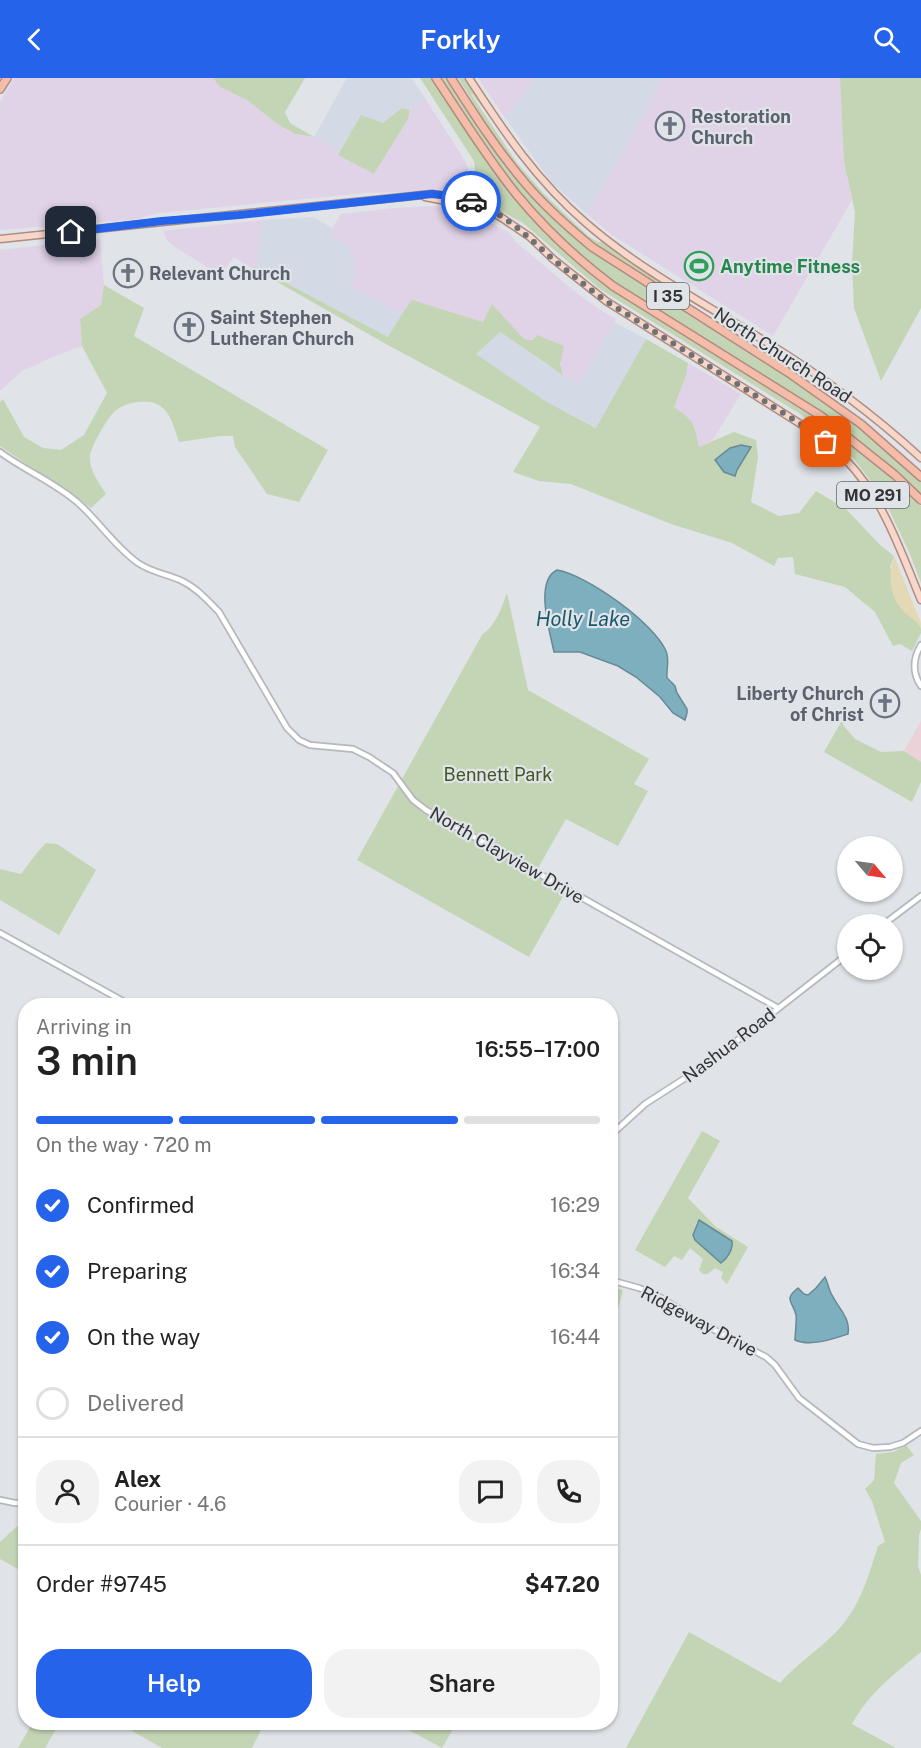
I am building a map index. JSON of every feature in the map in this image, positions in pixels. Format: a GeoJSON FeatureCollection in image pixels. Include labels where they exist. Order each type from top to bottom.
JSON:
{"type":"FeatureCollection","features":[{"type":"Feature","properties":{"kind":"highway"},"geometry":{"type":"LineString","coordinates":[[0,89],[7,78]]}},
{"type":"Feature","properties":{"kind":"highway","name":"I 35"},"geometry":{"type":"LineString","coordinates":[[436,78],[516,194],[542,224],[584,263],[613,286],[820,416],[895,475],[921,500]]}},
{"type":"Feature","properties":{"kind":"highway","name":"I 35"},"geometry":{"type":"LineString","coordinates":[[451,78],[505,158],[526,185],[565,225],[592,247],[789,373],[861,424],[921,477]]}},
{"type":"Feature","properties":{"kind":"main road","name":"North Church Road"},"geometry":{"type":"LineString","coordinates":[[469,78],[522,157],[554,194],[585,223],[637,262],[825,380],[896,435],[921,458]]}},
{"type":"Feature","properties":{"kind":"main road","name":"MO 291"},"geometry":{"type":"LineString","coordinates":[[0,239],[422,196],[467,205],[499,216],[530,237],[553,259],[606,301],[810,430],[847,461],[874,496],[921,600]]}},
{"type":"Feature","properties":{"kind":"street","name":"North Clayview Drive"},"geometry":{"type":"LineString","coordinates":[[0,452],[75,500],[124,553],[146,568],[190,585],[205,597],[219,612],[287,728],[299,740],[310,745],[353,749],[369,757],[393,773],[413,800],[426,810],[778,1008]]}},
{"type":"Feature","properties":{"kind":"street"},"geometry":{"type":"LineString","coordinates":[[921,645],[914,666],[921,686]]}},
{"type":"Feature","properties":{"kind":"street"},"geometry":{"type":"LineString","coordinates":[[897,914],[921,896]]}},
{"type":"Feature","properties":{"kind":"street"},"geometry":{"type":"LineString","coordinates":[[0,933],[116,998]]}},
{"type":"Feature","properties":{"kind":"street","name":"Nashua Road"},"geometry":{"type":"LineString","coordinates":[[618,1129],[645,1104],[707,1064],[837,962]]}},
{"type":"Feature","properties":{"kind":"street","name":"Ridgeway Drive"},"geometry":{"type":"LineString","coordinates":[[618,1282],[656,1294],[705,1325],[764,1355],[777,1368],[799,1398],[858,1444],[873,1448],[895,1446],[921,1431]]}},
{"type":"Feature","properties":{"kind":"street"},"geometry":{"type":"LineString","coordinates":[[0,1500],[18,1503]]}},
{"type":"Feature","properties":{"kind":"shaded area"},"geometry":{"type":"Polygon","coordinates":[[[14,78],[213,78],[220,87],[247,100],[276,123],[295,134],[314,137],[340,151],[339,155],[374,174],[408,119],[410,110],[425,98],[465,161],[469,171],[469,185],[465,195],[440,191],[367,193],[159,213],[140,219],[0,230],[0,102],[14,78]]]}},
{"type":"Feature","properties":{"kind":"shaded area"},"geometry":{"type":"Polygon","coordinates":[[[347,78],[411,78],[425,98],[410,110],[402,108],[383,123],[361,115],[340,151],[314,137],[347,78]]]}},
{"type":"Feature","properties":{"kind":"shaded area"},"geometry":{"type":"Polygon","coordinates":[[[478,78],[534,78],[506,119],[478,78]]]}},
{"type":"Feature","properties":{"kind":"shaded area"},"geometry":{"type":"Polygon","coordinates":[[[534,78],[663,78],[587,214],[551,182],[506,119],[534,78]]]}},
{"type":"Feature","properties":{"kind":"shaded area"},"geometry":{"type":"Polygon","coordinates":[[[663,78],[840,78],[844,162],[852,200],[773,336],[612,235],[587,214],[663,78]]]}},
{"type":"Feature","properties":{"kind":"shaded area"},"geometry":{"type":"Polygon","coordinates":[[[434,206],[452,207],[476,215],[509,233],[516,242],[572,289],[616,319],[580,384],[563,375],[560,364],[533,340],[524,339],[492,305],[483,322],[412,301],[402,314],[350,286],[356,272],[331,235],[332,228],[341,214],[434,206]]]}},
{"type":"Feature","properties":{"kind":"shaded area"},"geometry":{"type":"Polygon","coordinates":[[[313,217],[332,228],[331,236],[349,246],[356,272],[350,286],[402,314],[388,337],[256,267],[262,220],[313,217]]]}},
{"type":"Feature","properties":{"kind":"shaded area"},"geometry":{"type":"Polygon","coordinates":[[[262,220],[256,267],[250,267],[234,257],[220,275],[172,245],[166,239],[163,231],[262,220]]]}},
{"type":"Feature","properties":{"kind":"shaded area"},"geometry":{"type":"Polygon","coordinates":[[[100,239],[104,285],[101,305],[80,319],[82,346],[22,371],[0,391],[0,250],[100,239]]]}},
{"type":"Feature","properties":{"kind":"shaded area"},"geometry":{"type":"Polygon","coordinates":[[[614,322],[646,339],[597,428],[545,401],[476,354],[500,332],[579,384],[614,322]]]}},
{"type":"Feature","properties":{"kind":"shaded area"},"geometry":{"type":"Polygon","coordinates":[[[688,363],[741,394],[712,441],[699,447],[695,427],[674,407],[686,376],[688,363]]]}},
{"type":"Feature","properties":{"kind":"shaded area"},"geometry":{"type":"Polygon","coordinates":[[[921,721],[921,762],[904,751],[921,721]]]}},
{"type":"Feature","properties":{"kind":"green space"},"geometry":{"type":"Polygon","coordinates":[[[213,78],[305,78],[285,112],[290,123],[314,137],[295,134],[276,123],[247,100],[220,87],[213,78]]]}},
{"type":"Feature","properties":{"kind":"green space"},"geometry":{"type":"Polygon","coordinates":[[[420,78],[433,78],[513,197],[533,220],[584,269],[813,417],[883,470],[921,506],[921,583],[884,499],[854,459],[835,440],[800,414],[600,289],[523,223],[478,199],[474,161],[420,78]]]}},
{"type":"Feature","properties":{"kind":"green space"},"geometry":{"type":"Polygon","coordinates":[[[441,78],[447,78],[497,152],[525,188],[564,227],[621,271],[758,356],[834,408],[921,481],[921,496],[841,429],[633,295],[574,250],[518,191],[441,78]]]}},
{"type":"Feature","properties":{"kind":"green space"},"geometry":{"type":"Polygon","coordinates":[[[458,78],[465,78],[490,117],[471,94],[517,163],[545,195],[588,236],[598,242],[604,242],[669,286],[666,291],[602,248],[543,198],[503,149],[458,78]]]}},
{"type":"Feature","properties":{"kind":"green space"},"geometry":{"type":"Polygon","coordinates":[[[840,78],[921,78],[921,308],[881,381],[854,308],[852,264],[855,212],[844,162],[840,78]]]}},
{"type":"Feature","properties":{"kind":"green space"},"geometry":{"type":"Polygon","coordinates":[[[402,108],[410,110],[408,119],[374,174],[338,155],[361,115],[383,123],[402,108]]]}},
{"type":"Feature","properties":{"kind":"green space"},"geometry":{"type":"Polygon","coordinates":[[[251,267],[256,267],[388,337],[412,300],[483,322],[492,304],[524,339],[533,340],[537,335],[564,346],[560,364],[563,375],[500,332],[476,354],[545,401],[596,428],[646,339],[688,363],[686,376],[674,407],[692,423],[699,447],[734,432],[756,440],[758,457],[751,502],[779,516],[799,513],[816,491],[846,509],[880,545],[894,556],[890,567],[902,610],[917,621],[921,628],[921,633],[912,651],[900,644],[893,646],[875,612],[845,587],[795,574],[793,557],[778,558],[774,566],[732,543],[671,524],[571,484],[539,481],[513,472],[540,427],[386,344],[251,267]]]}},
{"type":"Feature","properties":{"kind":"green space"},"geometry":{"type":"Polygon","coordinates":[[[104,285],[144,308],[134,336],[328,450],[299,502],[267,494],[235,447],[233,436],[179,442],[167,413],[159,405],[149,402],[137,402],[119,408],[100,432],[91,451],[90,461],[95,476],[106,494],[91,508],[0,446],[0,402],[3,399],[24,437],[43,448],[61,450],[84,435],[107,393],[82,346],[80,319],[101,305],[104,285]]]}},
{"type":"Feature","properties":{"kind":"green space","name":"Bennett Park"},"geometry":{"type":"Polygon","coordinates":[[[507,593],[528,690],[649,759],[634,784],[648,791],[618,846],[566,819],[534,875],[565,893],[529,957],[357,860],[482,635],[497,616],[507,593]]]}},
{"type":"Feature","properties":{"kind":"green space"},"geometry":{"type":"Polygon","coordinates":[[[845,715],[843,725],[855,739],[881,752],[904,751],[921,762],[921,782],[912,802],[824,752],[845,715]]]}},
{"type":"Feature","properties":{"kind":"green space"},"geometry":{"type":"Polygon","coordinates":[[[46,843],[57,844],[96,870],[59,935],[0,900],[0,869],[21,874],[46,843]]]}},
{"type":"Feature","properties":{"kind":"green space"},"geometry":{"type":"Polygon","coordinates":[[[702,1131],[720,1141],[688,1198],[716,1227],[748,1247],[727,1284],[721,1278],[723,1272],[715,1268],[708,1274],[703,1274],[699,1270],[703,1259],[690,1248],[682,1260],[674,1256],[665,1267],[635,1250],[702,1131]],[[697,1222],[693,1234],[695,1240],[720,1263],[732,1241],[697,1222]]]}},
{"type":"Feature","properties":{"kind":"green space"},"geometry":{"type":"Polygon","coordinates":[[[618,1289],[623,1290],[618,1309],[618,1289]]]}},
{"type":"Feature","properties":{"kind":"green space"},"geometry":{"type":"Polygon","coordinates":[[[906,1445],[914,1455],[901,1463],[894,1483],[921,1521],[918,1566],[921,1575],[921,1652],[874,1693],[852,1724],[896,1748],[626,1748],[689,1632],[780,1683],[840,1628],[853,1611],[862,1593],[878,1546],[885,1542],[872,1501],[865,1489],[874,1480],[876,1454],[893,1452],[906,1445]]]}},
{"type":"Feature","properties":{"kind":"green space"},"geometry":{"type":"Polygon","coordinates":[[[18,1525],[18,1569],[0,1559],[0,1542],[18,1525]]]}},
{"type":"Feature","properties":{"kind":"green space"},"geometry":{"type":"Polygon","coordinates":[[[28,1730],[55,1730],[45,1748],[18,1748],[28,1730]]]}},
{"type":"Feature","properties":{"kind":"green space"},"geometry":{"type":"Polygon","coordinates":[[[130,1730],[261,1730],[252,1748],[162,1748],[130,1730]]]}},
{"type":"Feature","properties":{"kind":"green space"},"geometry":{"type":"Polygon","coordinates":[[[409,1730],[452,1730],[442,1748],[409,1730]]]}},
{"type":"Feature","properties":{"kind":"sand"},"geometry":{"type":"Polygon","coordinates":[[[894,556],[921,628],[898,605],[892,592],[891,571],[894,556]]]}},
{"type":"Feature","properties":{"kind":"water"},"geometry":{"type":"Polygon","coordinates":[[[741,445],[751,447],[735,476],[724,472],[715,460],[730,448],[741,445]]]}},
{"type":"Feature","properties":{"kind":"water","name":"Holly Lake"},"geometry":{"type":"Polygon","coordinates":[[[557,570],[602,590],[648,627],[666,651],[667,678],[675,686],[687,709],[685,720],[673,713],[660,697],[636,677],[618,666],[580,652],[554,652],[545,608],[545,596],[550,576],[557,570]]]}},
{"type":"Feature","properties":{"kind":"water"},"geometry":{"type":"Polygon","coordinates":[[[699,1220],[732,1241],[730,1253],[721,1263],[695,1240],[693,1235],[699,1220]]]}},
{"type":"Feature","properties":{"kind":"water"},"geometry":{"type":"Polygon","coordinates":[[[825,1277],[845,1317],[848,1334],[807,1343],[795,1340],[796,1317],[790,1301],[791,1295],[798,1288],[808,1295],[825,1277]]]}},
{"type":"Feature","properties":{"kind":"way so far"},"geometry":{"type":"LineString","coordinates":[[471,201],[494,211],[516,226],[591,291],[826,442]]}},
{"type":"Feature","properties":{"kind":"place","name":"Restoration Church"},"geometry":{"type":"Point","coordinates":[670,126]}},
{"type":"Feature","properties":{"kind":"place","name":"Anytime Fitness"},"geometry":{"type":"Point","coordinates":[699,266]}},
{"type":"Feature","properties":{"kind":"place","name":"Relevant Church"},"geometry":{"type":"Point","coordinates":[128,273]}},
{"type":"Feature","properties":{"kind":"place","name":"Saint Stephen Lutheran Church"},"geometry":{"type":"Point","coordinates":[189,327]}},
{"type":"Feature","properties":{"kind":"place","name":"Liberty Church of Christ"},"geometry":{"type":"Point","coordinates":[885,703]}},
{"type":"Feature","properties":{"kind":"route"},"geometry":{"type":"LineString","coordinates":[[71,232],[432,194],[471,201]]}}]}
